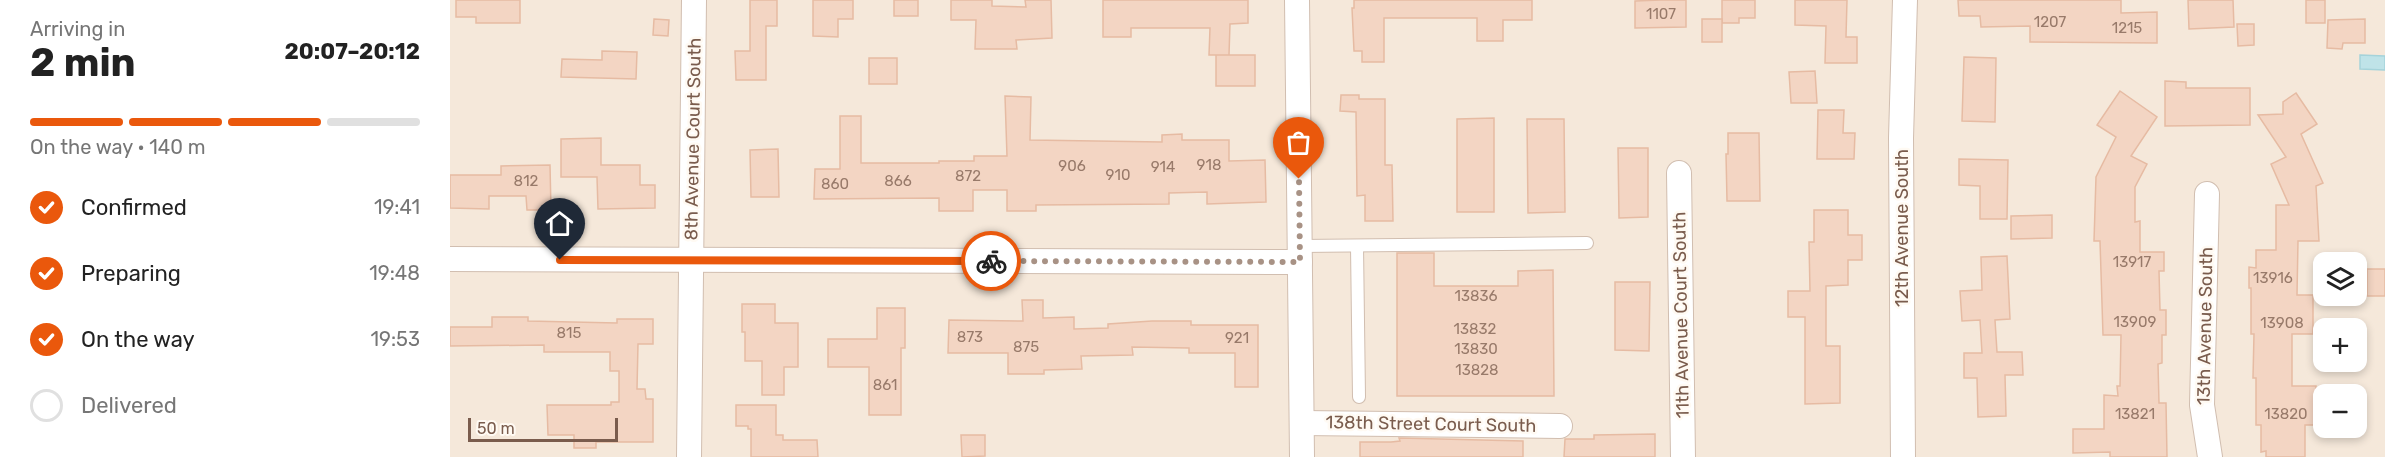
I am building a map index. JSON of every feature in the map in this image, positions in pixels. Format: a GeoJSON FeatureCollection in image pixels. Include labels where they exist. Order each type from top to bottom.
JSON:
{"type":"FeatureCollection","features":[{"type":"Feature","properties":{"kind":"street","name":"8th Avenue Court South"},"geometry":{"type":"LineString","coordinates":[[689,457],[694,0]]}},
{"type":"Feature","properties":{"kind":"street"},"geometry":{"type":"LineString","coordinates":[[1297,0],[1302,457]]}},
{"type":"Feature","properties":{"kind":"street","name":"12th Avenue South"},"geometry":{"type":"LineString","coordinates":[[1903,457],[1901,138],[1905,0]]}},
{"type":"Feature","properties":{"kind":"street","name":"11th Avenue Court South"},"geometry":{"type":"LineString","coordinates":[[1679,173],[1683,457]]}},
{"type":"Feature","properties":{"kind":"street","name":"13th Avenue South"},"geometry":{"type":"LineString","coordinates":[[2207,194],[2202,405],[2210,457]]}},
{"type":"Feature","properties":{"kind":"street"},"geometry":{"type":"LineString","coordinates":[[450,259],[692,260],[1300,254]]}},
{"type":"Feature","properties":{"kind":"street","name":"138th Street Court South"},"geometry":{"type":"LineString","coordinates":[[1302,423],[1560,426]]}},
{"type":"Feature","properties":{"kind":"lane"},"geometry":{"type":"LineString","coordinates":[[1300,254],[1357,246],[1587,243]]}},
{"type":"Feature","properties":{"kind":"lane"},"geometry":{"type":"LineString","coordinates":[[1357,246],[1359,398]]}},
{"type":"Feature","properties":{"kind":"shaded area"},"geometry":{"type":"Polygon","coordinates":[[[450,0],[2385,0],[2385,457],[450,457],[450,0]]]}},
{"type":"Feature","properties":{"kind":"water"},"geometry":{"type":"Polygon","coordinates":[[[2360,55],[2385,56],[2385,70],[2360,69],[2360,55]]]}},
{"type":"Feature","properties":{"kind":"building"},"geometry":{"type":"Polygon","coordinates":[[[456,0],[520,0],[520,23],[476,23],[476,17],[456,17],[456,0]]]}},
{"type":"Feature","properties":{"kind":"building"},"geometry":{"type":"Polygon","coordinates":[[[750,0],[777,0],[777,26],[766,26],[766,80],[736,80],[735,51],[750,51],[750,0]]]}},
{"type":"Feature","properties":{"kind":"building"},"geometry":{"type":"Polygon","coordinates":[[[813,0],[853,0],[853,19],[838,19],[838,37],[813,36],[813,0]]]}},
{"type":"Feature","properties":{"kind":"building"},"geometry":{"type":"Polygon","coordinates":[[[894,0],[918,0],[918,16],[894,16],[894,0]]]}},
{"type":"Feature","properties":{"kind":"building"},"geometry":{"type":"Polygon","coordinates":[[[951,0],[992,0],[992,6],[1026,7],[1025,0],[1051,0],[1052,38],[1016,40],[1017,49],[975,49],[976,20],[951,20],[951,0]]]}},
{"type":"Feature","properties":{"kind":"building"},"geometry":{"type":"Polygon","coordinates":[[[1103,0],[1248,0],[1248,23],[1230,24],[1229,55],[1255,55],[1255,86],[1216,86],[1216,55],[1209,55],[1210,28],[1131,28],[1131,37],[1103,37],[1103,0]]]}},
{"type":"Feature","properties":{"kind":"building"},"geometry":{"type":"Polygon","coordinates":[[[1354,0],[1532,0],[1532,20],[1503,20],[1503,41],[1477,41],[1477,18],[1384,18],[1384,62],[1362,62],[1362,51],[1354,51],[1352,8],[1354,8],[1354,0]]]}},
{"type":"Feature","properties":{"kind":"building"},"geometry":{"type":"Polygon","coordinates":[[[1686,0],[1686,27],[1635,28],[1635,1],[1686,0]]]}},
{"type":"Feature","properties":{"kind":"building"},"geometry":{"type":"Polygon","coordinates":[[[1722,0],[1755,0],[1755,18],[1739,18],[1739,23],[1722,23],[1722,0]]]}},
{"type":"Feature","properties":{"kind":"building"},"geometry":{"type":"Polygon","coordinates":[[[1795,0],[1847,0],[1846,37],[1857,37],[1857,63],[1825,63],[1826,26],[1795,25],[1795,0]]]}},
{"type":"Feature","properties":{"kind":"building"},"geometry":{"type":"Polygon","coordinates":[[[1958,0],[2121,0],[2121,13],[2157,12],[2157,43],[2030,42],[2030,26],[1981,27],[1980,16],[1959,16],[1958,0]]]}},
{"type":"Feature","properties":{"kind":"building"},"geometry":{"type":"Polygon","coordinates":[[[2188,0],[2233,0],[2234,27],[2189,29],[2188,0]]]}},
{"type":"Feature","properties":{"kind":"building"},"geometry":{"type":"Polygon","coordinates":[[[2306,0],[2325,0],[2325,23],[2306,23],[2306,0]]]}},
{"type":"Feature","properties":{"kind":"building"},"geometry":{"type":"Polygon","coordinates":[[[654,19],[669,20],[668,36],[653,35],[654,19]]]}},
{"type":"Feature","properties":{"kind":"building"},"geometry":{"type":"Polygon","coordinates":[[[1702,19],[1722,19],[1722,42],[1702,42],[1702,19]]]}},
{"type":"Feature","properties":{"kind":"building"},"geometry":{"type":"Polygon","coordinates":[[[2365,19],[2365,43],[2343,43],[2342,49],[2327,48],[2328,20],[2365,19]]]}},
{"type":"Feature","properties":{"kind":"building"},"geometry":{"type":"Polygon","coordinates":[[[2237,24],[2254,24],[2254,45],[2238,46],[2237,24]]]}},
{"type":"Feature","properties":{"kind":"building"},"geometry":{"type":"Polygon","coordinates":[[[602,51],[637,52],[636,79],[561,77],[562,59],[602,60],[602,51]]]}},
{"type":"Feature","properties":{"kind":"building"},"geometry":{"type":"Polygon","coordinates":[[[1964,57],[1996,58],[1995,122],[1962,121],[1964,57]]]}},
{"type":"Feature","properties":{"kind":"building"},"geometry":{"type":"Polygon","coordinates":[[[869,58],[897,58],[897,84],[869,84],[869,58]]]}},
{"type":"Feature","properties":{"kind":"building"},"geometry":{"type":"Polygon","coordinates":[[[1815,71],[1817,103],[1791,103],[1789,72],[1815,71]]]}},
{"type":"Feature","properties":{"kind":"building"},"geometry":{"type":"Polygon","coordinates":[[[2165,81],[2186,82],[2186,88],[2250,88],[2250,125],[2165,126],[2165,81]]]}},
{"type":"Feature","properties":{"kind":"building"},"geometry":{"type":"Polygon","coordinates":[[[2120,91],[2157,117],[2131,156],[2147,164],[2135,187],[2135,222],[2140,221],[2140,252],[2164,252],[2164,271],[2159,271],[2160,310],[2166,310],[2166,335],[2162,335],[2162,363],[2158,364],[2159,403],[2166,403],[2167,457],[2110,457],[2110,452],[2073,453],[2073,429],[2104,429],[2104,395],[2118,396],[2117,386],[2120,386],[2121,335],[2103,335],[2100,241],[2094,241],[2096,177],[2116,137],[2097,125],[2120,91]]]}},
{"type":"Feature","properties":{"kind":"building"},"geometry":{"type":"Polygon","coordinates":[[[2296,93],[2317,124],[2301,134],[2323,183],[2316,186],[2319,241],[2298,241],[2297,295],[2313,295],[2313,334],[2292,334],[2292,386],[2313,386],[2313,425],[2305,425],[2305,457],[2266,457],[2266,451],[2261,452],[2261,425],[2256,425],[2256,378],[2253,378],[2254,334],[2251,334],[2249,267],[2256,268],[2256,250],[2276,250],[2276,205],[2289,205],[2271,164],[2286,157],[2258,115],[2283,114],[2283,102],[2296,93]]]}},
{"type":"Feature","properties":{"kind":"building"},"geometry":{"type":"Polygon","coordinates":[[[1341,95],[1359,95],[1359,99],[1385,99],[1385,165],[1392,165],[1393,221],[1365,221],[1365,195],[1357,196],[1356,112],[1340,111],[1341,95]]]}},
{"type":"Feature","properties":{"kind":"building"},"geometry":{"type":"Polygon","coordinates":[[[1005,96],[1031,97],[1030,140],[1162,142],[1162,135],[1182,134],[1182,140],[1229,140],[1229,161],[1265,160],[1266,202],[1207,204],[1207,192],[1169,193],[1169,204],[1036,205],[1036,211],[1007,211],[1007,190],[973,190],[973,211],[939,211],[939,198],[814,199],[815,169],[840,169],[840,116],[861,116],[861,163],[974,161],[974,156],[1007,156],[1005,96]]]}},
{"type":"Feature","properties":{"kind":"building"},"geometry":{"type":"Polygon","coordinates":[[[1818,110],[1844,110],[1843,133],[1855,133],[1854,159],[1817,159],[1818,110]]]}},
{"type":"Feature","properties":{"kind":"building"},"geometry":{"type":"Polygon","coordinates":[[[1494,118],[1494,212],[1457,212],[1457,119],[1494,118]]]}},
{"type":"Feature","properties":{"kind":"building"},"geometry":{"type":"Polygon","coordinates":[[[1527,119],[1564,119],[1565,212],[1528,213],[1527,119]]]}},
{"type":"Feature","properties":{"kind":"building"},"geometry":{"type":"Polygon","coordinates":[[[1728,133],[1759,133],[1760,201],[1727,201],[1728,133]]]}},
{"type":"Feature","properties":{"kind":"building"},"geometry":{"type":"Polygon","coordinates":[[[601,138],[601,165],[640,165],[640,185],[655,185],[655,208],[598,209],[597,177],[561,177],[561,139],[601,138]]]}},
{"type":"Feature","properties":{"kind":"building"},"geometry":{"type":"Polygon","coordinates":[[[1618,148],[1648,148],[1648,217],[1619,218],[1618,148]]]}},
{"type":"Feature","properties":{"kind":"building"},"geometry":{"type":"Polygon","coordinates":[[[778,149],[779,197],[751,197],[750,150],[778,149]]]}},
{"type":"Feature","properties":{"kind":"building"},"geometry":{"type":"Polygon","coordinates":[[[1959,159],[2008,160],[2007,219],[1980,219],[1980,186],[1959,185],[1959,159]]]}},
{"type":"Feature","properties":{"kind":"building"},"geometry":{"type":"Polygon","coordinates":[[[550,165],[551,210],[527,210],[526,196],[489,196],[489,209],[450,208],[450,175],[501,175],[501,166],[550,165]]]}},
{"type":"Feature","properties":{"kind":"building"},"geometry":{"type":"Polygon","coordinates":[[[1814,210],[1848,210],[1848,235],[1862,235],[1862,260],[1848,260],[1848,285],[1826,286],[1826,346],[1840,346],[1840,403],[1805,404],[1805,317],[1788,317],[1788,291],[1810,291],[1809,242],[1814,242],[1814,210]]]}},
{"type":"Feature","properties":{"kind":"building"},"geometry":{"type":"Polygon","coordinates":[[[2052,215],[2052,238],[2011,239],[2011,216],[2052,215]]]}},
{"type":"Feature","properties":{"kind":"building"},"geometry":{"type":"Polygon","coordinates":[[[1397,253],[1434,253],[1434,286],[1518,286],[1518,271],[1553,270],[1554,396],[1397,396],[1397,253]]]}},
{"type":"Feature","properties":{"kind":"building"},"geometry":{"type":"Polygon","coordinates":[[[2007,256],[2010,319],[1995,320],[1997,352],[2022,352],[2023,375],[2005,375],[2006,416],[1978,417],[1977,378],[1964,378],[1964,353],[1982,353],[1980,320],[1962,321],[1960,291],[1982,290],[1981,257],[2007,256]]]}},
{"type":"Feature","properties":{"kind":"building"},"geometry":{"type":"Polygon","coordinates":[[[2367,269],[2385,269],[2385,296],[2367,296],[2367,269]]]}},
{"type":"Feature","properties":{"kind":"building"},"geometry":{"type":"Polygon","coordinates":[[[1615,282],[1650,282],[1649,351],[1615,350],[1615,282]]]}},
{"type":"Feature","properties":{"kind":"building"},"geometry":{"type":"Polygon","coordinates":[[[1022,300],[1043,300],[1043,318],[1074,317],[1074,329],[1108,328],[1108,324],[1152,321],[1191,321],[1191,325],[1258,325],[1258,387],[1235,387],[1235,353],[1189,353],[1189,348],[1132,347],[1133,355],[1081,356],[1082,369],[1044,370],[1044,374],[1008,374],[1008,353],[948,353],[949,320],[1023,321],[1022,300]]]}},
{"type":"Feature","properties":{"kind":"building"},"geometry":{"type":"Polygon","coordinates":[[[742,304],[775,304],[775,323],[798,323],[798,367],[784,367],[784,395],[762,395],[762,361],[745,361],[742,304]]]}},
{"type":"Feature","properties":{"kind":"building"},"geometry":{"type":"Polygon","coordinates":[[[877,308],[905,308],[905,348],[901,348],[901,415],[869,415],[869,367],[828,367],[828,339],[877,339],[877,308]]]}},
{"type":"Feature","properties":{"kind":"building"},"geometry":{"type":"Polygon","coordinates":[[[492,317],[528,317],[528,321],[617,323],[617,319],[653,319],[653,344],[638,344],[637,389],[645,389],[646,399],[653,399],[653,442],[596,442],[596,448],[574,448],[574,435],[548,435],[547,405],[611,405],[611,402],[619,402],[619,371],[610,371],[610,352],[544,352],[544,345],[450,346],[450,327],[492,327],[492,317]]]}},
{"type":"Feature","properties":{"kind":"building"},"geometry":{"type":"Polygon","coordinates":[[[736,405],[776,405],[776,435],[783,435],[783,440],[817,440],[818,457],[751,457],[751,429],[748,429],[748,426],[736,426],[736,405]]]}},
{"type":"Feature","properties":{"kind":"building"},"geometry":{"type":"Polygon","coordinates":[[[1655,434],[1655,457],[1564,457],[1565,439],[1594,439],[1594,435],[1655,434]]]}},
{"type":"Feature","properties":{"kind":"building"},"geometry":{"type":"Polygon","coordinates":[[[961,435],[985,435],[985,456],[962,457],[961,435]]]}},
{"type":"Feature","properties":{"kind":"building"},"geometry":{"type":"Polygon","coordinates":[[[1399,438],[1523,441],[1523,457],[1360,457],[1360,442],[1391,442],[1400,441],[1399,438]]]}},
{"type":"Feature","properties":{"kind":"way so far"},"geometry":{"type":"LineString","coordinates":[[991,261],[1300,262],[1299,179]]}},
{"type":"Feature","properties":{"kind":"route"},"geometry":{"type":"LineString","coordinates":[[560,260],[991,261]]}}]}
